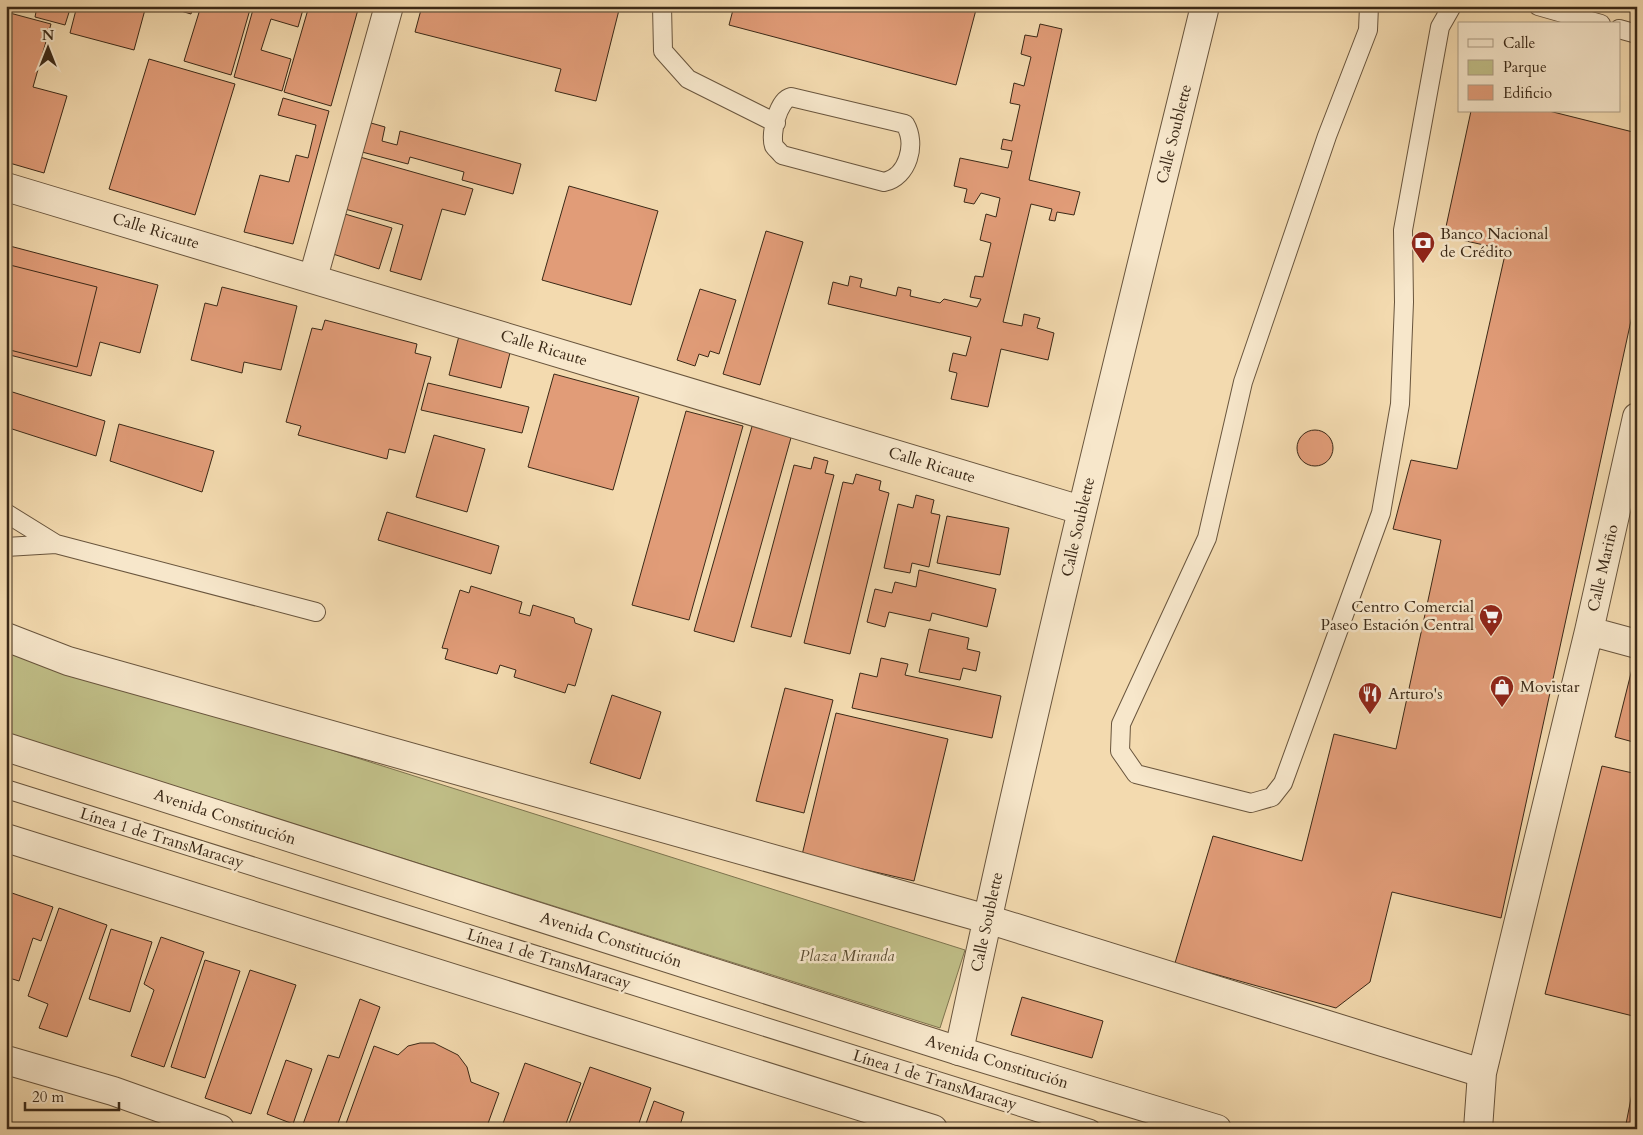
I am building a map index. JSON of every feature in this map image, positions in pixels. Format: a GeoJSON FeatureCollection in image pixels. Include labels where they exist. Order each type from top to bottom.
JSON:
{"type":"FeatureCollection","features":[{"type":"Feature","properties":{"kind":"street"},"geometry":{"type":"LineString","coordinates":[[313,278],[389,6]]}},
{"type":"Feature","properties":{"kind":"street","name":"Calle Soublette"},"geometry":{"type":"LineString","coordinates":[[959,1051],[987,919],[1081,510],[1205,6]]}},
{"type":"Feature","properties":{"kind":"street","name":"Calle Ricaute"},"geometry":{"type":"LineString","coordinates":[[6,187],[1081,510]]}},
{"type":"Feature","properties":{"kind":"street","name":"Calle Mariño"},"geometry":{"type":"LineString","coordinates":[[1478,1129],[1482,1073],[1589,631],[1637,417]]}},
{"type":"Feature","properties":{"kind":"street"},"geometry":{"type":"LineString","coordinates":[[1589,631],[1637,644]]}},
{"type":"Feature","properties":{"kind":"street"},"geometry":{"type":"LineString","coordinates":[[6,637],[68,661],[987,919],[1482,1073]]}},
{"type":"Feature","properties":{"kind":"street","name":"Avenida Constitución"},"geometry":{"type":"LineString","coordinates":[[6,747],[959,1051],[1218,1129]]}},
{"type":"Feature","properties":{"kind":"street"},"geometry":{"type":"LineString","coordinates":[[6,838],[932,1129]]}},
{"type":"Feature","properties":{"kind":"street"},"geometry":{"type":"LineString","coordinates":[[6,1060],[113,1090],[220,1129]]}},
{"type":"Feature","properties":{"kind":"lane"},"geometry":{"type":"LineString","coordinates":[[662,6],[664,51],[688,79],[776,123]]}},
{"type":"Feature","properties":{"kind":"lane"},"geometry":{"type":"LineString","coordinates":[[1369,6],[1368,30],[1327,136],[1243,382],[1206,538],[1121,724],[1120,751],[1136,774],[1251,803],[1272,798],[1283,783],[1381,513],[1400,404],[1404,302],[1404,230],[1440,27],[1452,6]]}},
{"type":"Feature","properties":{"kind":"lane"},"geometry":{"type":"LineString","coordinates":[[1538,6],[1593,22]]}},
{"type":"Feature","properties":{"kind":"lane"},"geometry":{"type":"LineString","coordinates":[[1620,29],[1637,34]]}},
{"type":"Feature","properties":{"kind":"lane"},"geometry":{"type":"LineString","coordinates":[[786,98],[791,98],[906,124],[911,133],[912,144],[902,171],[893,180],[884,182],[782,155],[775,147],[773,138],[776,123],[781,104],[786,98]]}},
{"type":"Feature","properties":{"kind":"lane"},"geometry":{"type":"LineString","coordinates":[[6,513],[56,544],[316,612]]}},
{"type":"Feature","properties":{"kind":"lane"},"geometry":{"type":"LineString","coordinates":[[6,547],[56,544]]}},
{"type":"Feature","properties":{"kind":"lane","name":"Línea 1 de TransMaracay"},"geometry":{"type":"LineString","coordinates":[[6,789],[1091,1129]]}},
{"type":"Feature","properties":{"kind":"green space","name":"Plaza Miranda"},"geometry":{"type":"Polygon","coordinates":[[[6,647],[965,950],[940,1028],[6,733],[6,647]]]}},
{"type":"Feature","properties":{"kind":"building"},"geometry":{"type":"Polygon","coordinates":[[[15,6],[71,6],[65,25],[35,17],[36,12],[15,6]]]}},
{"type":"Feature","properties":{"kind":"building"},"geometry":{"type":"Polygon","coordinates":[[[77,6],[146,6],[134,50],[70,33],[77,6]]]}},
{"type":"Feature","properties":{"kind":"building"},"geometry":{"type":"Polygon","coordinates":[[[164,6],[193,6],[191,14],[164,6]]]}},
{"type":"Feature","properties":{"kind":"building"},"geometry":{"type":"Polygon","coordinates":[[[201,6],[234,8],[234,6],[251,6],[231,75],[184,61],[201,6]]]}},
{"type":"Feature","properties":{"kind":"building"},"geometry":{"type":"Polygon","coordinates":[[[254,6],[304,6],[298,27],[271,19],[261,50],[291,59],[282,91],[234,77],[254,6]]]}},
{"type":"Feature","properties":{"kind":"building"},"geometry":{"type":"Polygon","coordinates":[[[309,6],[359,6],[331,106],[284,92],[309,6]]]}},
{"type":"Feature","properties":{"kind":"building"},"geometry":{"type":"Polygon","coordinates":[[[422,6],[620,6],[596,101],[555,91],[561,69],[415,32],[422,6]]]}},
{"type":"Feature","properties":{"kind":"building"},"geometry":{"type":"Polygon","coordinates":[[[734,6],[977,6],[956,85],[729,25],[734,6]]]}},
{"type":"Feature","properties":{"kind":"building"},"geometry":{"type":"Polygon","coordinates":[[[6,12],[51,24],[33,87],[67,96],[44,173],[6,162],[6,12]]]}},
{"type":"Feature","properties":{"kind":"building"},"geometry":{"type":"Polygon","coordinates":[[[1040,24],[1062,29],[1029,180],[1080,192],[1074,215],[1057,212],[1055,221],[1049,220],[1052,209],[1031,204],[1003,322],[1022,326],[1024,314],[1040,318],[1037,328],[1054,333],[1048,360],[1001,349],[988,407],[951,399],[957,373],[949,371],[953,353],[966,356],[971,337],[828,304],[833,282],[848,286],[850,276],[862,279],[860,287],[896,296],[898,287],[911,290],[910,296],[940,303],[944,299],[977,307],[981,299],[970,297],[975,276],[983,277],[991,243],[980,240],[986,214],[996,217],[1000,198],[981,193],[974,204],[964,202],[967,189],[954,186],[960,158],[1008,168],[1012,151],[1001,149],[1003,139],[1012,141],[1020,105],[1010,103],[1014,83],[1024,86],[1031,57],[1021,54],[1025,35],[1037,37],[1040,24]]]}},
{"type":"Feature","properties":{"kind":"building"},"geometry":{"type":"Polygon","coordinates":[[[149,59],[235,84],[195,215],[109,189],[149,59]]]}},
{"type":"Feature","properties":{"kind":"building"},"geometry":{"type":"Polygon","coordinates":[[[283,98],[329,111],[293,244],[244,232],[260,175],[289,182],[296,155],[308,158],[316,125],[278,115],[283,98]]]}},
{"type":"Feature","properties":{"kind":"building","name":"Centro Comercial Paseo Estación Central"},"geometry":{"type":"Polygon","coordinates":[[[1471,112],[1553,112],[1637,133],[1637,293],[1501,918],[1392,892],[1370,982],[1336,1008],[1175,963],[1213,836],[1302,861],[1334,734],[1396,749],[1441,540],[1393,529],[1411,460],[1457,469],[1506,250],[1444,236],[1471,112]]]}},
{"type":"Feature","properties":{"kind":"building"},"geometry":{"type":"Polygon","coordinates":[[[371,123],[385,127],[382,141],[397,145],[400,131],[521,164],[513,194],[462,180],[464,172],[410,157],[408,164],[362,152],[371,123]]]}},
{"type":"Feature","properties":{"kind":"building"},"geometry":{"type":"Polygon","coordinates":[[[360,157],[473,189],[465,215],[442,209],[421,280],[390,271],[403,225],[345,209],[360,157]]]}},
{"type":"Feature","properties":{"kind":"building"},"geometry":{"type":"Polygon","coordinates":[[[569,186],[658,211],[631,305],[542,280],[569,186]]]}},
{"type":"Feature","properties":{"kind":"building"},"geometry":{"type":"Polygon","coordinates":[[[345,214],[392,228],[379,269],[333,254],[345,214]]]}},
{"type":"Feature","properties":{"kind":"building"},"geometry":{"type":"Polygon","coordinates":[[[766,231],[803,242],[760,385],[723,374],[766,231]]]}},
{"type":"Feature","properties":{"kind":"building"},"geometry":{"type":"Polygon","coordinates":[[[6,245],[158,285],[140,353],[100,342],[91,376],[6,354],[6,245]]]}},
{"type":"Feature","properties":{"kind":"building"},"geometry":{"type":"Polygon","coordinates":[[[6,264],[97,287],[77,367],[6,349],[6,264]]]}},
{"type":"Feature","properties":{"kind":"building"},"geometry":{"type":"Polygon","coordinates":[[[222,287],[297,306],[281,370],[244,362],[242,373],[191,360],[205,303],[217,306],[222,287]]]}},
{"type":"Feature","properties":{"kind":"building"},"geometry":{"type":"Polygon","coordinates":[[[700,289],[736,300],[719,354],[710,351],[708,357],[699,354],[695,366],[677,360],[700,289]]]}},
{"type":"Feature","properties":{"kind":"building"},"geometry":{"type":"Polygon","coordinates":[[[325,320],[417,344],[415,353],[431,357],[405,453],[389,449],[387,459],[298,435],[301,426],[286,422],[312,328],[322,330],[325,320]]]}},
{"type":"Feature","properties":{"kind":"building"},"geometry":{"type":"Polygon","coordinates":[[[460,332],[512,345],[501,388],[449,375],[460,332]]]}},
{"type":"Feature","properties":{"kind":"building"},"geometry":{"type":"Polygon","coordinates":[[[554,374],[639,397],[613,490],[528,467],[554,374]]]}},
{"type":"Feature","properties":{"kind":"building"},"geometry":{"type":"Polygon","coordinates":[[[428,383],[529,407],[522,433],[421,410],[428,383]]]}},
{"type":"Feature","properties":{"kind":"building"},"geometry":{"type":"Polygon","coordinates":[[[6,390],[105,421],[96,456],[6,427],[6,390]]]}},
{"type":"Feature","properties":{"kind":"building"},"geometry":{"type":"Polygon","coordinates":[[[686,411],[743,426],[689,620],[632,605],[686,411]]]}},
{"type":"Feature","properties":{"kind":"building"},"geometry":{"type":"Polygon","coordinates":[[[753,423],[792,434],[734,642],[694,631],[753,423]]]}},
{"type":"Feature","properties":{"kind":"building"},"geometry":{"type":"Polygon","coordinates":[[[119,424],[214,451],[202,492],[110,461],[119,424]]]}},
{"type":"Feature","properties":{"kind":"building"},"geometry":{"type":"Polygon","coordinates":[[[1315,430],[1327,436],[1333,448],[1327,460],[1315,466],[1303,460],[1297,448],[1303,436],[1315,430]]]}},
{"type":"Feature","properties":{"kind":"building"},"geometry":{"type":"Polygon","coordinates":[[[434,435],[485,449],[467,512],[416,497],[434,435]]]}},
{"type":"Feature","properties":{"kind":"building"},"geometry":{"type":"Polygon","coordinates":[[[814,457],[828,461],[825,473],[834,475],[791,637],[751,627],[794,465],[811,469],[814,457]]]}},
{"type":"Feature","properties":{"kind":"building"},"geometry":{"type":"Polygon","coordinates":[[[856,474],[881,481],[879,490],[889,493],[850,654],[804,643],[843,482],[853,484],[856,474]]]}},
{"type":"Feature","properties":{"kind":"building"},"geometry":{"type":"Polygon","coordinates":[[[916,495],[934,500],[931,513],[940,515],[929,567],[912,563],[910,573],[884,568],[898,504],[913,508],[916,495]]]}},
{"type":"Feature","properties":{"kind":"building"},"geometry":{"type":"Polygon","coordinates":[[[387,512],[499,546],[491,574],[378,540],[387,512]]]}},
{"type":"Feature","properties":{"kind":"building"},"geometry":{"type":"Polygon","coordinates":[[[947,516],[1009,528],[1000,575],[937,563],[947,516]]]}},
{"type":"Feature","properties":{"kind":"building"},"geometry":{"type":"Polygon","coordinates":[[[919,570],[996,589],[987,627],[932,613],[930,621],[889,612],[885,627],[867,622],[875,589],[892,593],[895,582],[916,587],[919,570]]]}},
{"type":"Feature","properties":{"kind":"building"},"geometry":{"type":"Polygon","coordinates":[[[471,586],[522,602],[519,613],[530,616],[533,605],[574,618],[575,623],[592,629],[575,686],[568,684],[565,693],[514,677],[516,670],[500,665],[497,674],[445,659],[448,649],[442,648],[460,590],[469,593],[471,586]]]}},
{"type":"Feature","properties":{"kind":"building"},"geometry":{"type":"Polygon","coordinates":[[[929,629],[969,638],[967,649],[980,652],[976,671],[963,668],[960,680],[919,672],[929,629]]]}},
{"type":"Feature","properties":{"kind":"building"},"geometry":{"type":"Polygon","coordinates":[[[881,658],[908,664],[905,675],[1001,696],[992,738],[852,708],[860,673],[877,677],[881,658]]]}},
{"type":"Feature","properties":{"kind":"building"},"geometry":{"type":"Polygon","coordinates":[[[1633,665],[1637,666],[1637,743],[1615,737],[1633,665]]]}},
{"type":"Feature","properties":{"kind":"building"},"geometry":{"type":"Polygon","coordinates":[[[785,688],[833,700],[804,813],[756,801],[785,688]]]}},
{"type":"Feature","properties":{"kind":"building"},"geometry":{"type":"Polygon","coordinates":[[[612,695],[661,712],[640,779],[590,763],[612,695]]]}},
{"type":"Feature","properties":{"kind":"building"},"geometry":{"type":"Polygon","coordinates":[[[836,713],[948,739],[914,881],[802,855],[836,713]]]}},
{"type":"Feature","properties":{"kind":"building"},"geometry":{"type":"Polygon","coordinates":[[[1602,766],[1637,774],[1637,1017],[1545,994],[1602,766]]]}},
{"type":"Feature","properties":{"kind":"building"},"geometry":{"type":"Polygon","coordinates":[[[6,891],[53,907],[41,941],[33,938],[19,981],[6,977],[6,891]]]}},
{"type":"Feature","properties":{"kind":"building"},"geometry":{"type":"Polygon","coordinates":[[[59,908],[107,925],[67,1037],[39,1028],[48,1004],[28,996],[59,908]]]}},
{"type":"Feature","properties":{"kind":"building"},"geometry":{"type":"Polygon","coordinates":[[[111,929],[152,942],[130,1012],[89,999],[111,929]]]}},
{"type":"Feature","properties":{"kind":"building"},"geometry":{"type":"Polygon","coordinates":[[[161,937],[204,952],[164,1067],[131,1056],[154,990],[144,984],[161,937]]]}},
{"type":"Feature","properties":{"kind":"building"},"geometry":{"type":"Polygon","coordinates":[[[205,960],[240,971],[205,1078],[171,1067],[205,960]]]}},
{"type":"Feature","properties":{"kind":"building"},"geometry":{"type":"Polygon","coordinates":[[[250,970],[296,985],[251,1114],[205,1098],[250,970]]]}},
{"type":"Feature","properties":{"kind":"building"},"geometry":{"type":"Polygon","coordinates":[[[1022,997],[1103,1021],[1092,1058],[1011,1035],[1022,997]]]}},
{"type":"Feature","properties":{"kind":"building"},"geometry":{"type":"Polygon","coordinates":[[[360,999],[380,1007],[336,1129],[302,1127],[328,1055],[339,1058],[360,999]]]}},
{"type":"Feature","properties":{"kind":"building"},"geometry":{"type":"Polygon","coordinates":[[[420,1043],[434,1043],[458,1055],[467,1067],[471,1082],[499,1093],[486,1129],[344,1129],[374,1046],[398,1055],[408,1046],[420,1043]]]}},
{"type":"Feature","properties":{"kind":"building"},"geometry":{"type":"Polygon","coordinates":[[[286,1060],[312,1069],[293,1124],[267,1114],[286,1060]]]}},
{"type":"Feature","properties":{"kind":"building"},"geometry":{"type":"Polygon","coordinates":[[[525,1063],[581,1083],[564,1129],[501,1129],[525,1063]]]}},
{"type":"Feature","properties":{"kind":"building"},"geometry":{"type":"Polygon","coordinates":[[[590,1067],[651,1088],[637,1129],[567,1129],[590,1067]]]}},
{"type":"Feature","properties":{"kind":"building"},"geometry":{"type":"Polygon","coordinates":[[[1636,1073],[1637,1129],[1625,1129],[1636,1073]]]}},
{"type":"Feature","properties":{"kind":"building"},"geometry":{"type":"Polygon","coordinates":[[[654,1101],[684,1112],[679,1129],[644,1129],[654,1101]]]}},
{"type":"Feature","properties":{"kind":"place","name":"Banco Nacional de Crédito"},"geometry":{"type":"Point","coordinates":[1423,264]}},
{"type":"Feature","properties":{"kind":"place","name":"Centro Comercial Paseo Estación Central"},"geometry":{"type":"Point","coordinates":[1491,637]}},
{"type":"Feature","properties":{"kind":"place","name":"Movistar"},"geometry":{"type":"Point","coordinates":[1502,708]}},
{"type":"Feature","properties":{"kind":"place","name":"Arturo's"},"geometry":{"type":"Point","coordinates":[1370,715]}}]}
